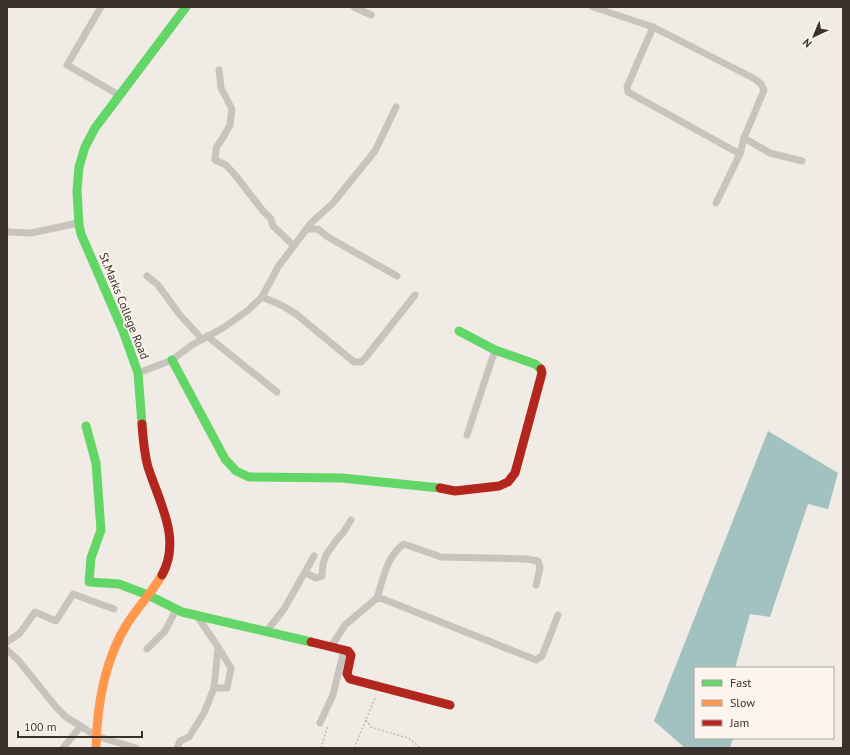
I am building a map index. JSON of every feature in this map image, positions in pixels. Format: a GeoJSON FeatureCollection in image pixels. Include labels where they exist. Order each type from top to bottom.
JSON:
{"type":"FeatureCollection","features":[{"type":"Feature","properties":{"kind":"street"},"geometry":{"type":"LineString","coordinates":[[101,7],[67,65],[119,95]]}},
{"type":"Feature","properties":{"kind":"street","name":"St.Marks College Road"},"geometry":{"type":"LineString","coordinates":[[96,748],[96,736],[108,661],[118,638],[127,623],[148,595],[168,564],[171,554],[171,541],[164,513],[146,458],[138,373],[123,331],[90,257],[78,223],[76,186],[84,149],[93,129],[186,7]]}},
{"type":"Feature","properties":{"kind":"street"},"geometry":{"type":"LineString","coordinates":[[354,7],[371,15]]}},
{"type":"Feature","properties":{"kind":"street"},"geometry":{"type":"LineString","coordinates":[[593,7],[653,27],[755,79],[761,84],[764,90],[744,138],[740,154],[716,203]]}},
{"type":"Feature","properties":{"kind":"street"},"geometry":{"type":"LineString","coordinates":[[653,27],[627,88],[628,92],[740,154]]}},
{"type":"Feature","properties":{"kind":"street"},"geometry":{"type":"LineString","coordinates":[[219,70],[221,88],[232,109],[230,124],[216,148],[216,160],[226,165],[236,176],[262,212],[271,219],[273,226],[294,246]]}},
{"type":"Feature","properties":{"kind":"street"},"geometry":{"type":"LineString","coordinates":[[138,373],[172,360],[205,337],[224,328],[242,315],[262,297],[278,266],[306,229],[333,202],[374,151],[396,107]]}},
{"type":"Feature","properties":{"kind":"street"},"geometry":{"type":"LineString","coordinates":[[744,138],[770,153],[802,161]]}},
{"type":"Feature","properties":{"kind":"street"},"geometry":{"type":"LineString","coordinates":[[7,231],[31,234],[78,223]]}},
{"type":"Feature","properties":{"kind":"street"},"geometry":{"type":"LineString","coordinates":[[306,229],[318,229],[328,237],[398,276]]}},
{"type":"Feature","properties":{"kind":"street"},"geometry":{"type":"LineString","coordinates":[[147,276],[158,285],[180,315],[205,337],[277,392]]}},
{"type":"Feature","properties":{"kind":"street"},"geometry":{"type":"LineString","coordinates":[[262,297],[281,305],[296,314],[354,362],[361,362],[415,295]]}},
{"type":"Feature","properties":{"kind":"street"},"geometry":{"type":"LineString","coordinates":[[172,360],[225,459],[236,470],[249,477],[342,478],[426,486],[455,492],[499,486],[508,482],[515,473],[542,373],[540,368],[535,364],[495,350],[459,331]]}},
{"type":"Feature","properties":{"kind":"street"},"geometry":{"type":"LineString","coordinates":[[466,435],[495,350]]}},
{"type":"Feature","properties":{"kind":"street"},"geometry":{"type":"LineString","coordinates":[[86,426],[96,463],[101,530],[91,558],[89,582],[119,584],[148,595],[176,610],[348,651],[351,655],[347,674],[350,679],[450,705]]}},
{"type":"Feature","properties":{"kind":"street"},"geometry":{"type":"LineString","coordinates":[[306,573],[316,578],[322,576],[323,564],[326,555],[351,520]]}},
{"type":"Feature","properties":{"kind":"street"},"geometry":{"type":"LineString","coordinates":[[331,647],[345,625],[376,598],[390,561],[397,549],[404,544],[441,557],[526,559],[538,561],[540,568],[536,585]]}},
{"type":"Feature","properties":{"kind":"street"},"geometry":{"type":"LineString","coordinates":[[266,632],[284,609],[306,573],[314,556]]}},
{"type":"Feature","properties":{"kind":"street"},"geometry":{"type":"LineString","coordinates":[[7,642],[20,633],[35,612],[56,621],[73,594],[114,609]]}},
{"type":"Feature","properties":{"kind":"street"},"geometry":{"type":"LineString","coordinates":[[376,598],[383,599],[536,660],[542,656],[558,615]]}},
{"type":"Feature","properties":{"kind":"street"},"geometry":{"type":"LineString","coordinates":[[147,649],[166,631],[176,610]]}},
{"type":"Feature","properties":{"kind":"street"},"geometry":{"type":"LineString","coordinates":[[197,616],[230,668],[227,688],[214,688]]}},
{"type":"Feature","properties":{"kind":"street"},"geometry":{"type":"LineString","coordinates":[[177,748],[180,741],[189,737],[204,713],[214,688],[218,647]]}},
{"type":"Feature","properties":{"kind":"street"},"geometry":{"type":"LineString","coordinates":[[7,650],[18,660],[56,707],[66,717],[96,736],[136,748]]}},
{"type":"Feature","properties":{"kind":"street"},"geometry":{"type":"LineString","coordinates":[[320,723],[333,696],[344,650]]}},
{"type":"Feature","properties":{"kind":"street"},"geometry":{"type":"LineString","coordinates":[[63,748],[81,726]]}},
{"type":"Feature","properties":{"kind":"path"},"geometry":{"type":"LineString","coordinates":[[354,748],[376,696],[378,686]]}},
{"type":"Feature","properties":{"kind":"path"},"geometry":{"type":"LineString","coordinates":[[366,720],[371,727],[408,738],[420,748]]}},
{"type":"Feature","properties":{"kind":"water"},"geometry":{"type":"Polygon","coordinates":[[[768,431],[838,473],[828,509],[808,504],[770,617],[750,614],[735,667],[694,667],[694,739],[733,739],[730,748],[685,748],[654,721],[768,431]]]}},
{"type":"Feature","properties":{"kind":"traffic: fast"},"geometry":{"type":"LineString","coordinates":[[142,424],[138,373],[123,331],[81,234],[77,191],[79,167],[85,147],[95,128],[186,7]]}},
{"type":"Feature","properties":{"kind":"traffic: fast"},"geometry":{"type":"LineString","coordinates":[[459,331],[495,350],[535,364],[541,369]]}},
{"type":"Feature","properties":{"kind":"traffic: fast"},"geometry":{"type":"LineString","coordinates":[[172,360],[225,459],[236,471],[249,477],[342,478],[440,488]]}},
{"type":"Feature","properties":{"kind":"traffic: fast"},"geometry":{"type":"LineString","coordinates":[[86,426],[96,463],[101,530],[91,558],[89,582],[119,584],[148,595],[182,612],[311,642]]}},
{"type":"Feature","properties":{"kind":"traffic: slow"},"geometry":{"type":"LineString","coordinates":[[96,748],[100,700],[107,668],[119,638],[127,624],[162,575]]}},
{"type":"Feature","properties":{"kind":"traffic: jam"},"geometry":{"type":"LineString","coordinates":[[440,488],[455,491],[499,486],[508,482],[515,473],[542,373],[541,369]]}},
{"type":"Feature","properties":{"kind":"traffic: jam"},"geometry":{"type":"LineString","coordinates":[[142,424],[148,467],[163,507],[169,534],[170,548],[168,561],[162,575]]}},
{"type":"Feature","properties":{"kind":"traffic: jam"},"geometry":{"type":"LineString","coordinates":[[311,642],[348,651],[351,655],[347,674],[350,679],[450,705]]}}]}
